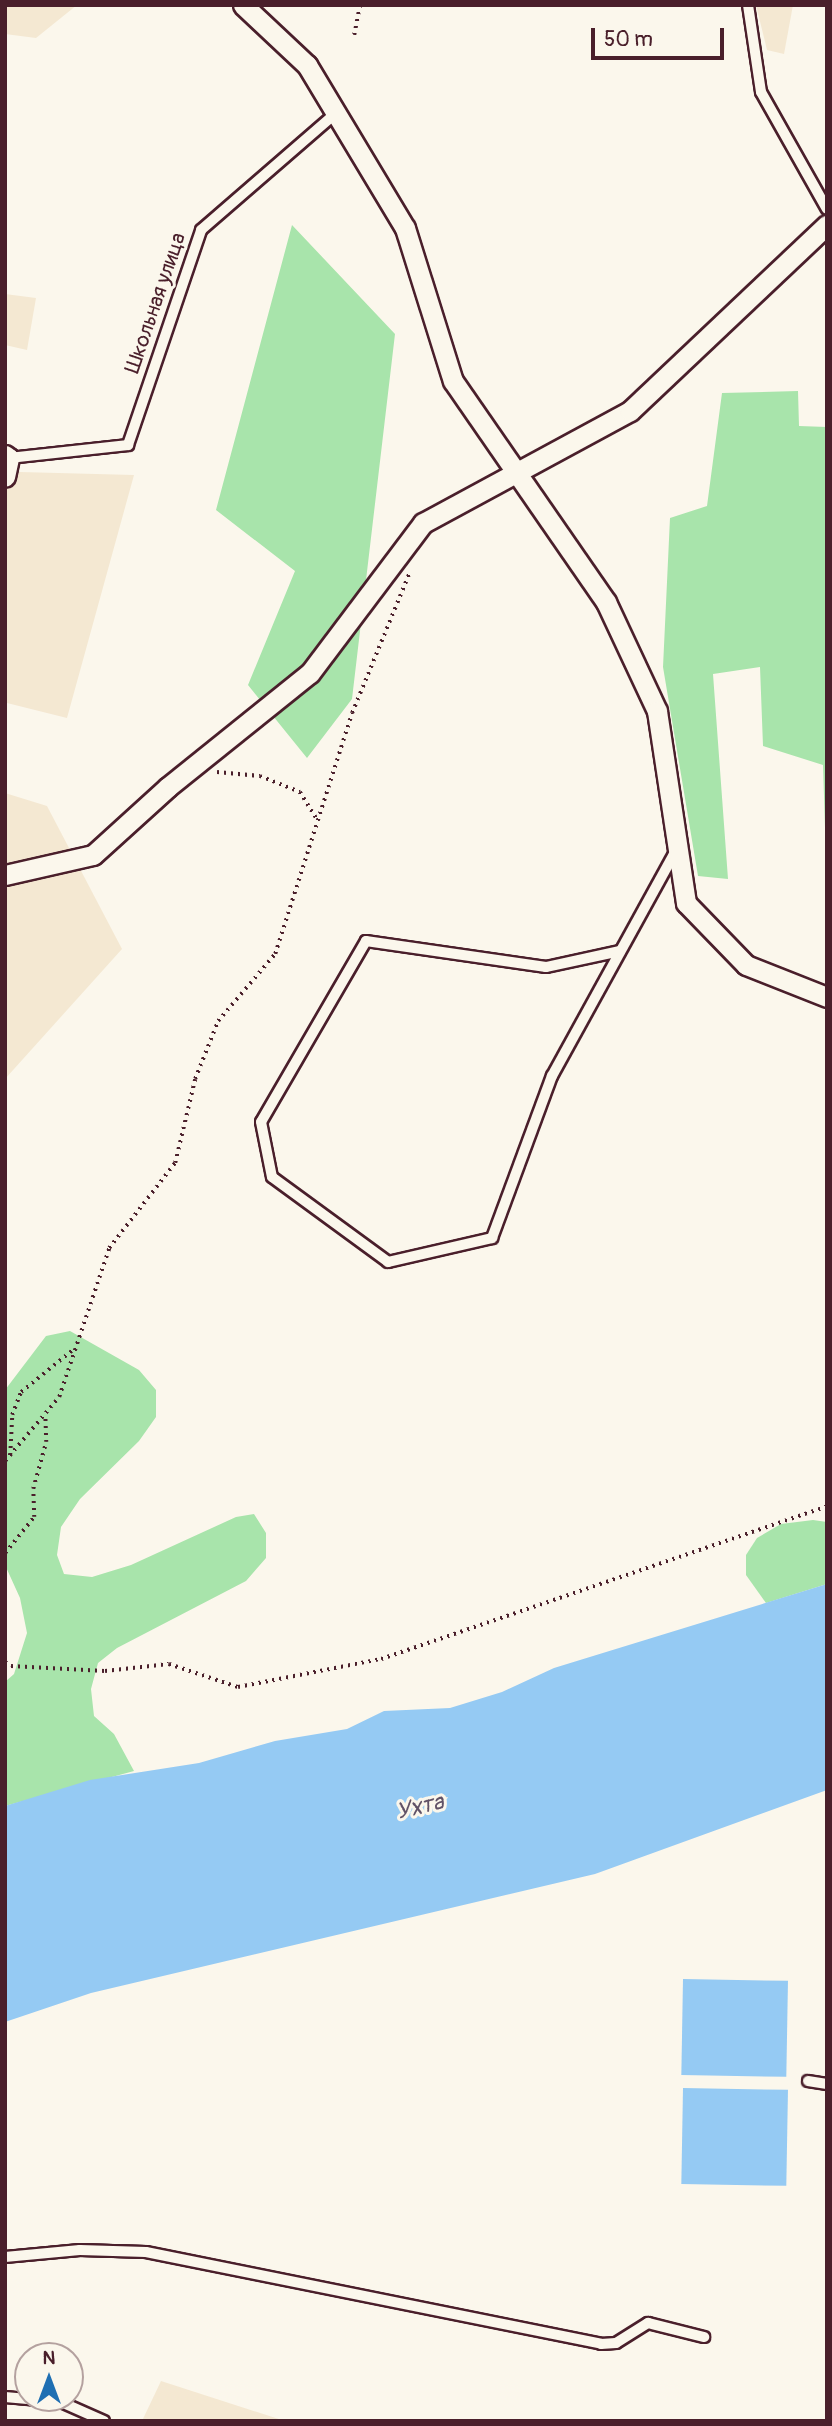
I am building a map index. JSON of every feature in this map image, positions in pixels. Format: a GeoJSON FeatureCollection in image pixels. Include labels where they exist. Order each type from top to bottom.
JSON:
{"type":"FeatureCollection","features":[{"type":"Feature","properties":{"kind":"street"},"geometry":{"type":"LineString","coordinates":[[243,5],[306,65],[336,113],[405,228],[453,382],[606,602],[657,711],[686,904],[747,965],[827,997]]}},
{"type":"Feature","properties":{"kind":"street"},"geometry":{"type":"LineString","coordinates":[[5,875],[93,855],[310,673],[423,523],[514,470],[630,411],[827,225]]}},
{"type":"Feature","properties":{"kind":"lane"},"geometry":{"type":"LineString","coordinates":[[748,5],[761,92],[827,209]]}},
{"type":"Feature","properties":{"kind":"lane","name":"Школьная улица"},"geometry":{"type":"LineString","coordinates":[[7,463],[128,445],[201,230],[336,113]]}},
{"type":"Feature","properties":{"kind":"lane"},"geometry":{"type":"LineString","coordinates":[[620,951],[546,967],[366,941],[261,1122],[272,1177],[388,1262],[492,1238],[552,1076],[678,847]]}},
{"type":"Feature","properties":{"kind":"lane"},"geometry":{"type":"LineString","coordinates":[[808,2081],[827,2084]]}},
{"type":"Feature","properties":{"kind":"lane"},"geometry":{"type":"LineString","coordinates":[[5,2257],[80,2250],[146,2252],[601,2344],[616,2343],[648,2323],[704,2337]]}},
{"type":"Feature","properties":{"kind":"lane"},"geometry":{"type":"LineString","coordinates":[[5,2397],[61,2402],[104,2421]]}},
{"type":"Feature","properties":{"kind":"path"},"geometry":{"type":"LineString","coordinates":[[354,35],[360,5]]}},
{"type":"Feature","properties":{"kind":"path"},"geometry":{"type":"LineString","coordinates":[[5,1461],[59,1397],[109,1248],[175,1163],[195,1079],[218,1021],[275,954],[352,713],[413,566],[410,540]]}},
{"type":"Feature","properties":{"kind":"path"},"geometry":{"type":"LineString","coordinates":[[212,772],[260,776],[300,792],[318,821]]}},
{"type":"Feature","properties":{"kind":"path"},"geometry":{"type":"LineString","coordinates":[[9,1457],[12,1415],[21,1392],[74,1349]]}},
{"type":"Feature","properties":{"kind":"path"},"geometry":{"type":"LineString","coordinates":[[5,1553],[34,1517],[33,1489],[46,1442],[45,1415]]}},
{"type":"Feature","properties":{"kind":"path"},"geometry":{"type":"LineString","coordinates":[[5,1662],[11,1666],[105,1671],[169,1664],[238,1687],[251,1685],[381,1659],[827,1506]]}},
{"type":"Feature","properties":{"kind":"shaded area"},"geometry":{"type":"Polygon","coordinates":[[[5,5],[77,5],[36,38],[5,34],[5,5]]]}},
{"type":"Feature","properties":{"kind":"shaded area"},"geometry":{"type":"Polygon","coordinates":[[[756,5],[793,5],[784,54],[767,50],[756,5]]]}},
{"type":"Feature","properties":{"kind":"shaded area"},"geometry":{"type":"Polygon","coordinates":[[[5,294],[36,298],[27,350],[5,345],[5,294]]]}},
{"type":"Feature","properties":{"kind":"shaded area"},"geometry":{"type":"Polygon","coordinates":[[[5,463],[20,472],[134,475],[67,718],[7,703],[5,707],[5,463]]]}},
{"type":"Feature","properties":{"kind":"shaded area"},"geometry":{"type":"Polygon","coordinates":[[[5,793],[47,806],[122,949],[5,1079],[5,793]]]}},
{"type":"Feature","properties":{"kind":"shaded area"},"geometry":{"type":"Polygon","coordinates":[[[161,2381],[285,2421],[142,2421],[161,2381]]]}},
{"type":"Feature","properties":{"kind":"green space"},"geometry":{"type":"Polygon","coordinates":[[[292,225],[395,334],[352,699],[307,758],[248,685],[295,571],[216,510],[292,225]]]}},
{"type":"Feature","properties":{"kind":"green space"},"geometry":{"type":"Polygon","coordinates":[[[798,391],[799,426],[827,427],[827,891],[823,765],[763,746],[760,667],[713,674],[728,879],[698,876],[663,667],[670,518],[707,506],[722,393],[798,391]]]}},
{"type":"Feature","properties":{"kind":"green space"},"geometry":{"type":"Polygon","coordinates":[[[70,1331],[139,1370],[156,1390],[156,1417],[139,1441],[80,1499],[61,1527],[57,1555],[64,1574],[92,1577],[131,1565],[236,1517],[254,1514],[266,1533],[266,1558],[246,1581],[117,1648],[98,1663],[91,1689],[94,1716],[114,1734],[134,1771],[5,1806],[5,1682],[14,1674],[27,1633],[20,1598],[5,1565],[5,1390],[46,1336],[70,1331]]]}},
{"type":"Feature","properties":{"kind":"green space"},"geometry":{"type":"Polygon","coordinates":[[[813,1520],[827,1522],[827,1584],[766,1603],[746,1575],[746,1555],[757,1538],[781,1524],[813,1520]]]}},
{"type":"Feature","properties":{"kind":"water","name":"Ухта"},"geometry":{"type":"Polygon","coordinates":[[[827,1584],[827,1790],[595,1874],[91,1993],[5,2022],[5,1806],[90,1780],[199,1763],[275,1741],[347,1729],[384,1711],[450,1708],[502,1692],[554,1668],[827,1584]]]}},
{"type":"Feature","properties":{"kind":"water"},"geometry":{"type":"Polygon","coordinates":[[[683,1979],[788,1981],[786,2077],[681,2075],[683,1979]]]}},
{"type":"Feature","properties":{"kind":"water"},"geometry":{"type":"Polygon","coordinates":[[[683,2088],[788,2090],[786,2186],[681,2184],[683,2088]]]}}]}
